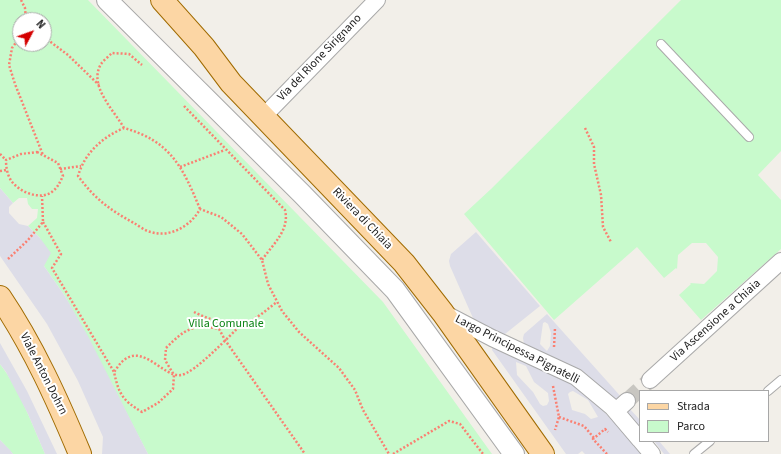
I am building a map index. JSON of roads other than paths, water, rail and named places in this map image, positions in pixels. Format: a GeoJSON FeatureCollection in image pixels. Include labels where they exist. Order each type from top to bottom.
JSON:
{"type":"FeatureCollection","features":[{"type":"Feature","properties":{"kind":"main road","name":"Riviera di Chiaia"},"geometry":{"type":"LineString","coordinates":[[162,0],[204,47],[232,83],[263,117],[391,248],[443,313],[543,454]]}},
{"type":"Feature","properties":{"kind":"main road","name":"Viale Anton Dohrn"},"geometry":{"type":"LineString","coordinates":[[0,297],[15,318],[40,364],[80,454]]}},
{"type":"Feature","properties":{"kind":"street"},"geometry":{"type":"LineString","coordinates":[[107,0],[302,194],[391,286],[425,329],[514,454]]}},
{"type":"Feature","properties":{"kind":"street","name":"Via del Rione Sirignano"},"geometry":{"type":"LineString","coordinates":[[263,117],[377,0]]}},
{"type":"Feature","properties":{"kind":"street","name":"Via Ascensione a Chiaia"},"geometry":{"type":"LineString","coordinates":[[650,380],[781,261]]}},
{"type":"Feature","properties":{"kind":"street","name":"Largo Principessa Pignatelli"},"geometry":{"type":"LineString","coordinates":[[443,313],[492,338],[576,377],[621,406],[639,437]]}},
{"type":"Feature","properties":{"kind":"street","name":"Largo Principessa Pignatelli"},"geometry":{"type":"LineString","coordinates":[[643,442],[652,454]]}},
{"type":"Feature","properties":{"kind":"lane"},"geometry":{"type":"LineString","coordinates":[[661,44],[749,137]]}},
{"type":"Feature","properties":{"kind":"lane"},"geometry":{"type":"LineString","coordinates":[[769,390],[781,380]]}},
{"type":"Feature","properties":{"kind":"lane"},"geometry":{"type":"LineString","coordinates":[[694,454],[709,442]]}},
{"type":"Feature","properties":{"kind":"tunnel"},"geometry":{"type":"LineString","coordinates":[[639,390],[650,380]]}},
{"type":"Feature","properties":{"kind":"tunnel"},"geometry":{"type":"LineString","coordinates":[[627,401],[639,390]]}},
{"type":"Feature","properties":{"kind":"park label","name":"Villa Comunale"},"geometry":{"type":"Point","coordinates":[226,324]}}]}
